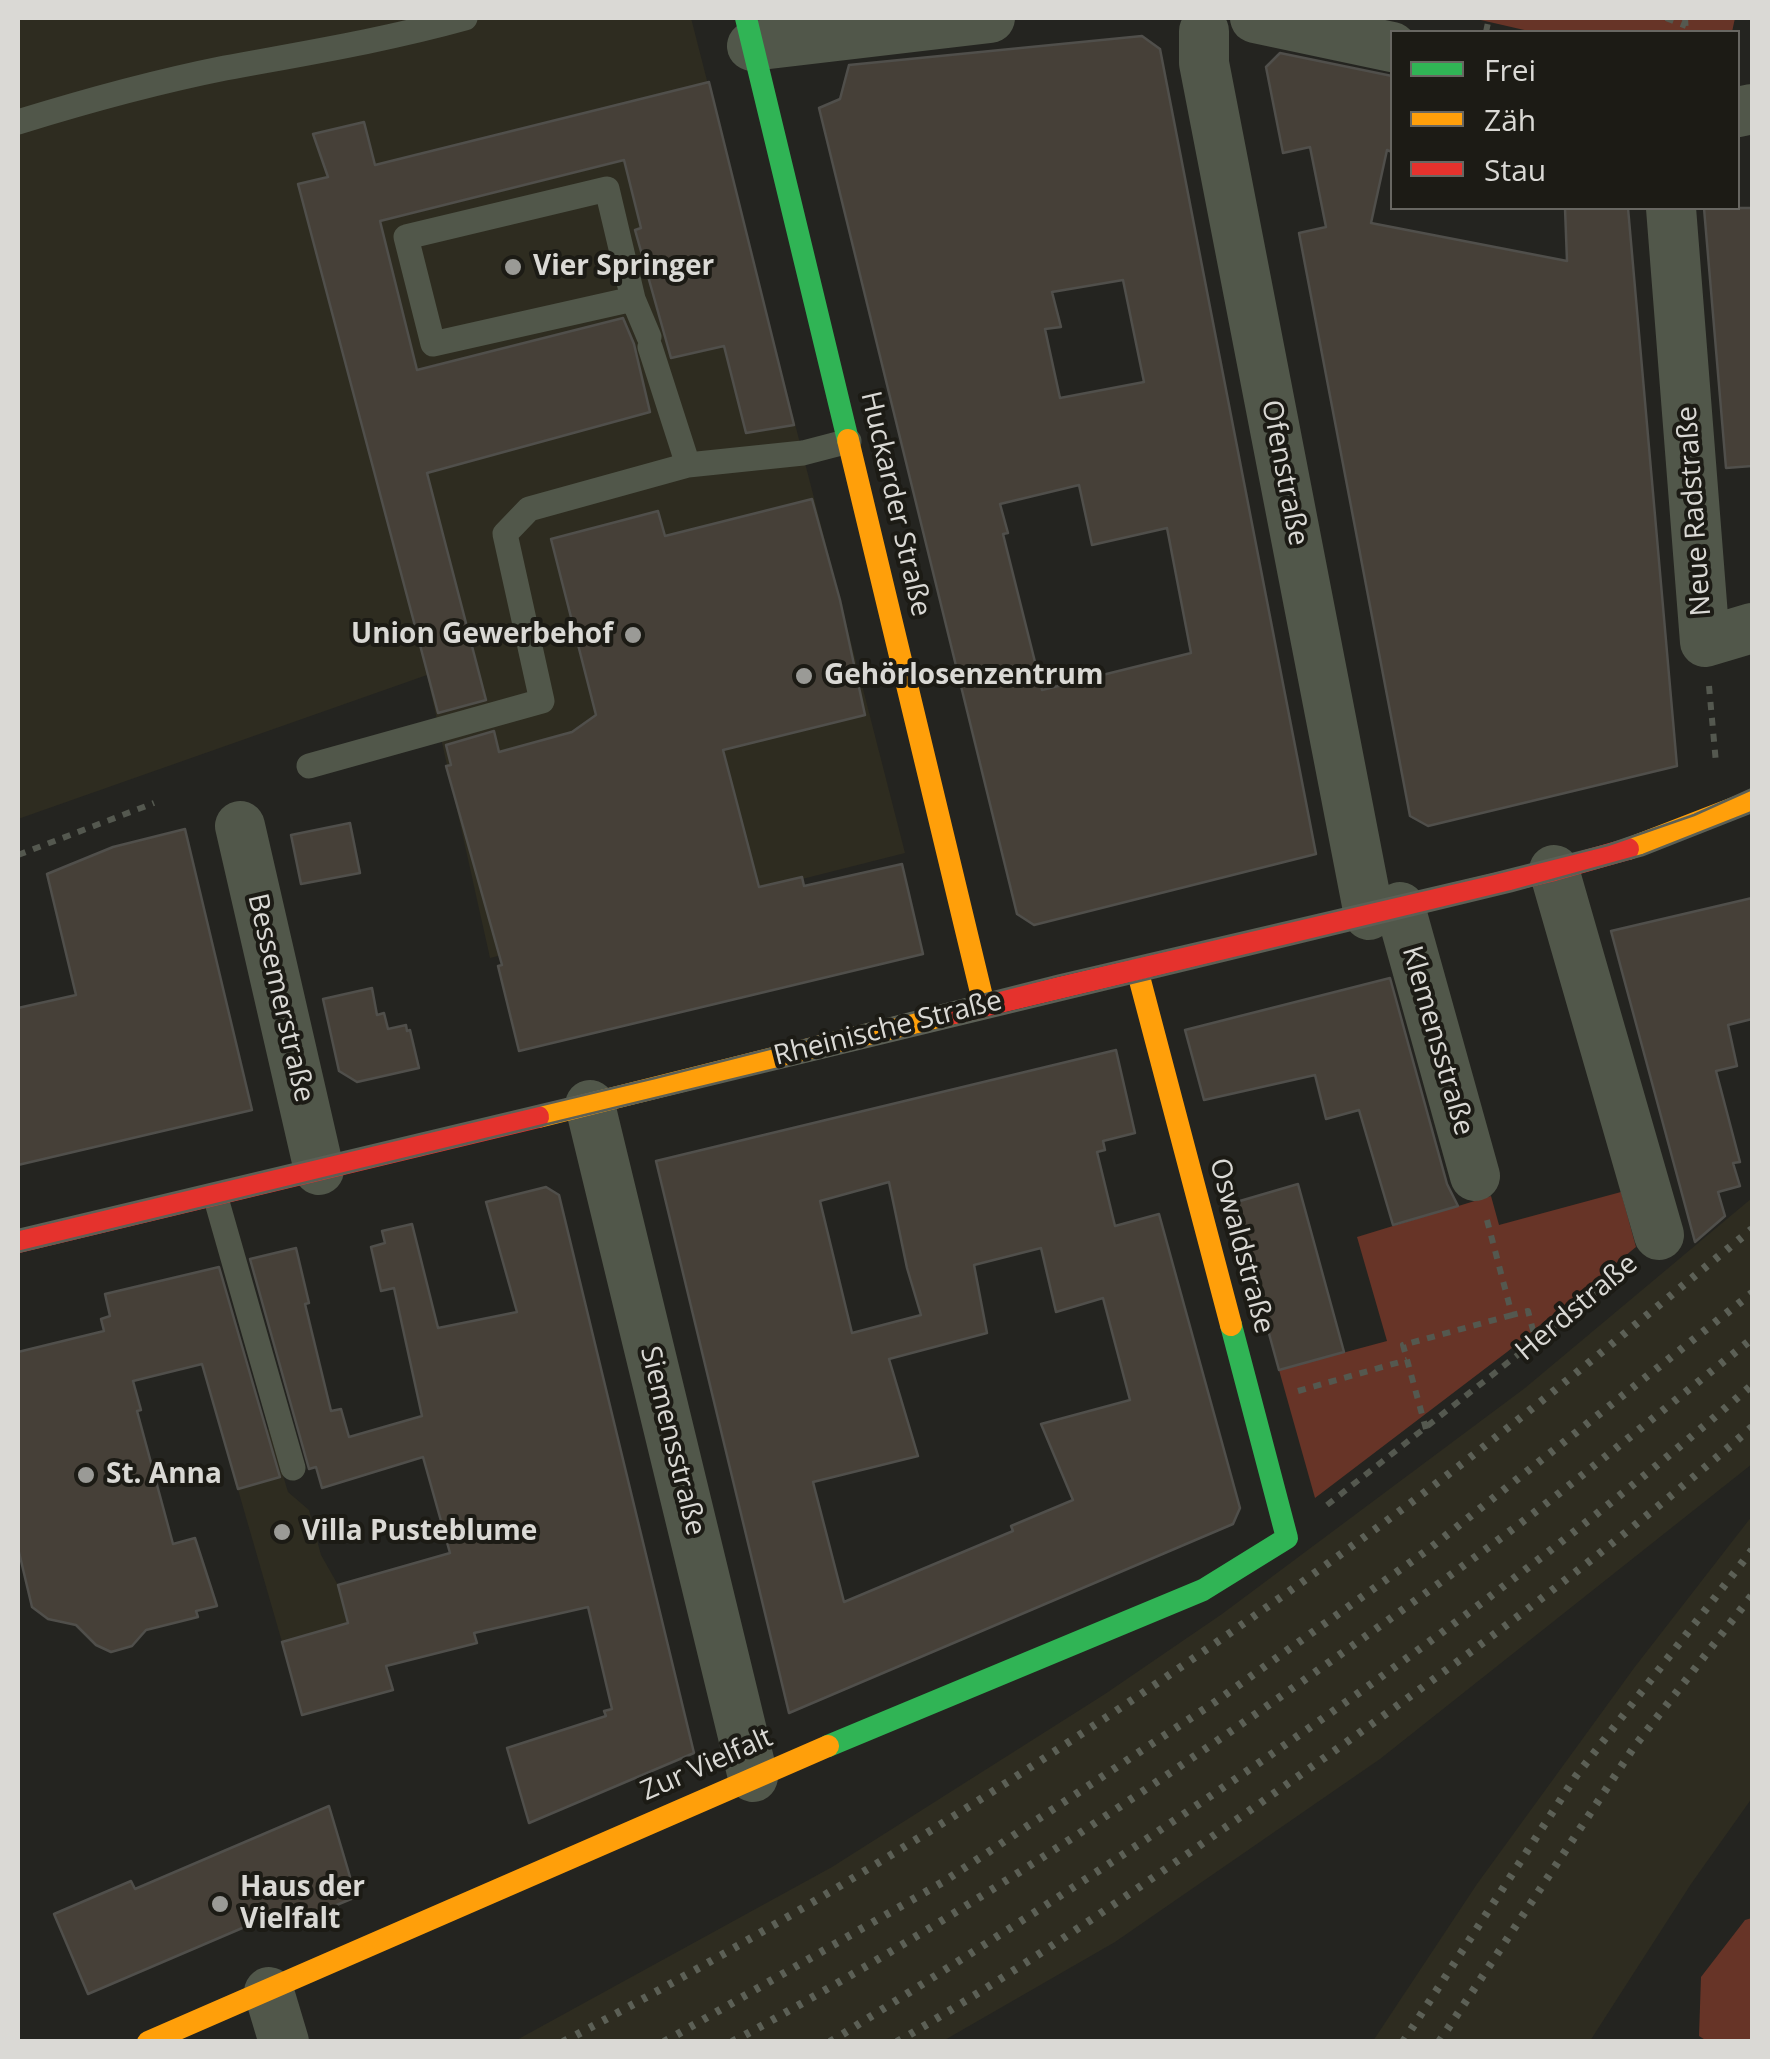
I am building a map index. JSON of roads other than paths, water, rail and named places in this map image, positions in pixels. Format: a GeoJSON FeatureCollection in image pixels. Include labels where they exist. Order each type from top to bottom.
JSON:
{"type":"FeatureCollection","features":[{"type":"Feature","properties":{"kind":"street"},"geometry":{"type":"LineString","coordinates":[[749,32],[990,18]]}},
{"type":"Feature","properties":{"kind":"street"},"geometry":{"type":"LineString","coordinates":[[1255,18],[1390,47]]}},
{"type":"Feature","properties":{"kind":"street","name":"Ofenstraße"},"geometry":{"type":"LineString","coordinates":[[1209,22],[1204,63],[1384,911]]}},
{"type":"Feature","properties":{"kind":"street","name":"Huckarder Straße"},"geometry":{"type":"LineString","coordinates":[[749,32],[984,1004]]}},
{"type":"Feature","properties":{"kind":"street","name":"Neue Radstraße"},"geometry":{"type":"LineString","coordinates":[[1672,210],[1705,642],[1752,628]]}},
{"type":"Feature","properties":{"kind":"street","name":"Rheinische Straße"},"geometry":{"type":"LineString","coordinates":[[18,1242],[984,1004],[1554,870],[1648,843],[1752,801]]}},
{"type":"Feature","properties":{"kind":"street","name":"Bessemerstraße"},"geometry":{"type":"LineString","coordinates":[[240,826],[319,1170]]}},
{"type":"Feature","properties":{"kind":"street","name":"Herdstraße"},"geometry":{"type":"LineString","coordinates":[[1554,870],[1659,1234]]}},
{"type":"Feature","properties":{"kind":"street","name":"Klemensstraße"},"geometry":{"type":"LineString","coordinates":[[1384,911],[1475,1176]]}},
{"type":"Feature","properties":{"kind":"street","name":"Oswaldstraße"},"geometry":{"type":"LineString","coordinates":[[1137,969],[1287,1538]]}},
{"type":"Feature","properties":{"kind":"street","name":"Siemensstraße"},"geometry":{"type":"LineString","coordinates":[[590,1104],[753,1777]]}},
{"type":"Feature","properties":{"kind":"street","name":"Zur Vielfalt"},"geometry":{"type":"LineString","coordinates":[[148,2042],[753,1777],[1203,1590],[1287,1538]]}},
{"type":"Feature","properties":{"kind":"street"},"geometry":{"type":"LineString","coordinates":[[269,1992],[284,2042]]}},
{"type":"Feature","properties":{"kind":"lane"},"geometry":{"type":"LineString","coordinates":[[18,122],[223,68],[329,50],[465,18]]}},
{"type":"Feature","properties":{"kind":"lane"},"geometry":{"type":"LineString","coordinates":[[633,299],[432,344],[406,237],[607,189],[633,299],[688,465]]}},
{"type":"Feature","properties":{"kind":"lane"},"geometry":{"type":"LineString","coordinates":[[309,766],[542,701],[505,534],[529,509],[688,465],[804,453],[849,441]]}},
{"type":"Feature","properties":{"kind":"lane"},"geometry":{"type":"LineString","coordinates":[[215,1195],[294,1468]]}},
{"type":"Feature","properties":{"kind":"tram line"},"geometry":{"type":"LineString","coordinates":[[18,1230],[1608,845],[1694,815],[1752,789]]}},
{"type":"Feature","properties":{"kind":"tram line"},"geometry":{"type":"LineString","coordinates":[[18,1252],[1512,891],[1643,855],[1752,812]]}},
{"type":"Feature","properties":{"kind":"railway"},"geometry":{"type":"LineString","coordinates":[[563,2042],[876,1864],[1178,1669],[1422,1494],[1752,1229]]}},
{"type":"Feature","properties":{"kind":"railway"},"geometry":{"type":"LineString","coordinates":[[664,2042],[943,1882],[1215,1702],[1429,1549],[1752,1293]]}},
{"type":"Feature","properties":{"kind":"railway"},"geometry":{"type":"LineString","coordinates":[[732,2042],[922,1933],[1198,1753],[1504,1536],[1752,1339]]}},
{"type":"Feature","properties":{"kind":"railway"},"geometry":{"type":"LineString","coordinates":[[830,2042],[1069,1890],[1304,1732],[1532,1564],[1752,1385]]}},
{"type":"Feature","properties":{"kind":"railway"},"geometry":{"type":"LineString","coordinates":[[897,2042],[1093,1919],[1403,1701],[1581,1568],[1752,1427]]}},
{"type":"Feature","properties":{"kind":"railway"},"geometry":{"type":"LineString","coordinates":[[1403,2042],[1576,1776],[1752,1550]]}},
{"type":"Feature","properties":{"kind":"railway"},"geometry":{"type":"LineString","coordinates":[[1439,2042],[1634,1747],[1752,1595]]}},
{"type":"Feature","properties":{"kind":"place","name":"Vier Springer"},"geometry":{"type":"Point","coordinates":[513,267]}},
{"type":"Feature","properties":{"kind":"place","name":"Union Gewerbehof"},"geometry":{"type":"Point","coordinates":[633,635]}},
{"type":"Feature","properties":{"kind":"place","name":"Gehörlosenzentrum"},"geometry":{"type":"Point","coordinates":[804,676]}},
{"type":"Feature","properties":{"kind":"place","name":"St. Anna"},"geometry":{"type":"Point","coordinates":[86,1475]}},
{"type":"Feature","properties":{"kind":"place","name":"Villa Pusteblume"},"geometry":{"type":"Point","coordinates":[282,1532]}},
{"type":"Feature","properties":{"kind":"place","name":"Haus der Vielfalt"},"geometry":{"type":"Point","coordinates":[220,1904]}}]}
